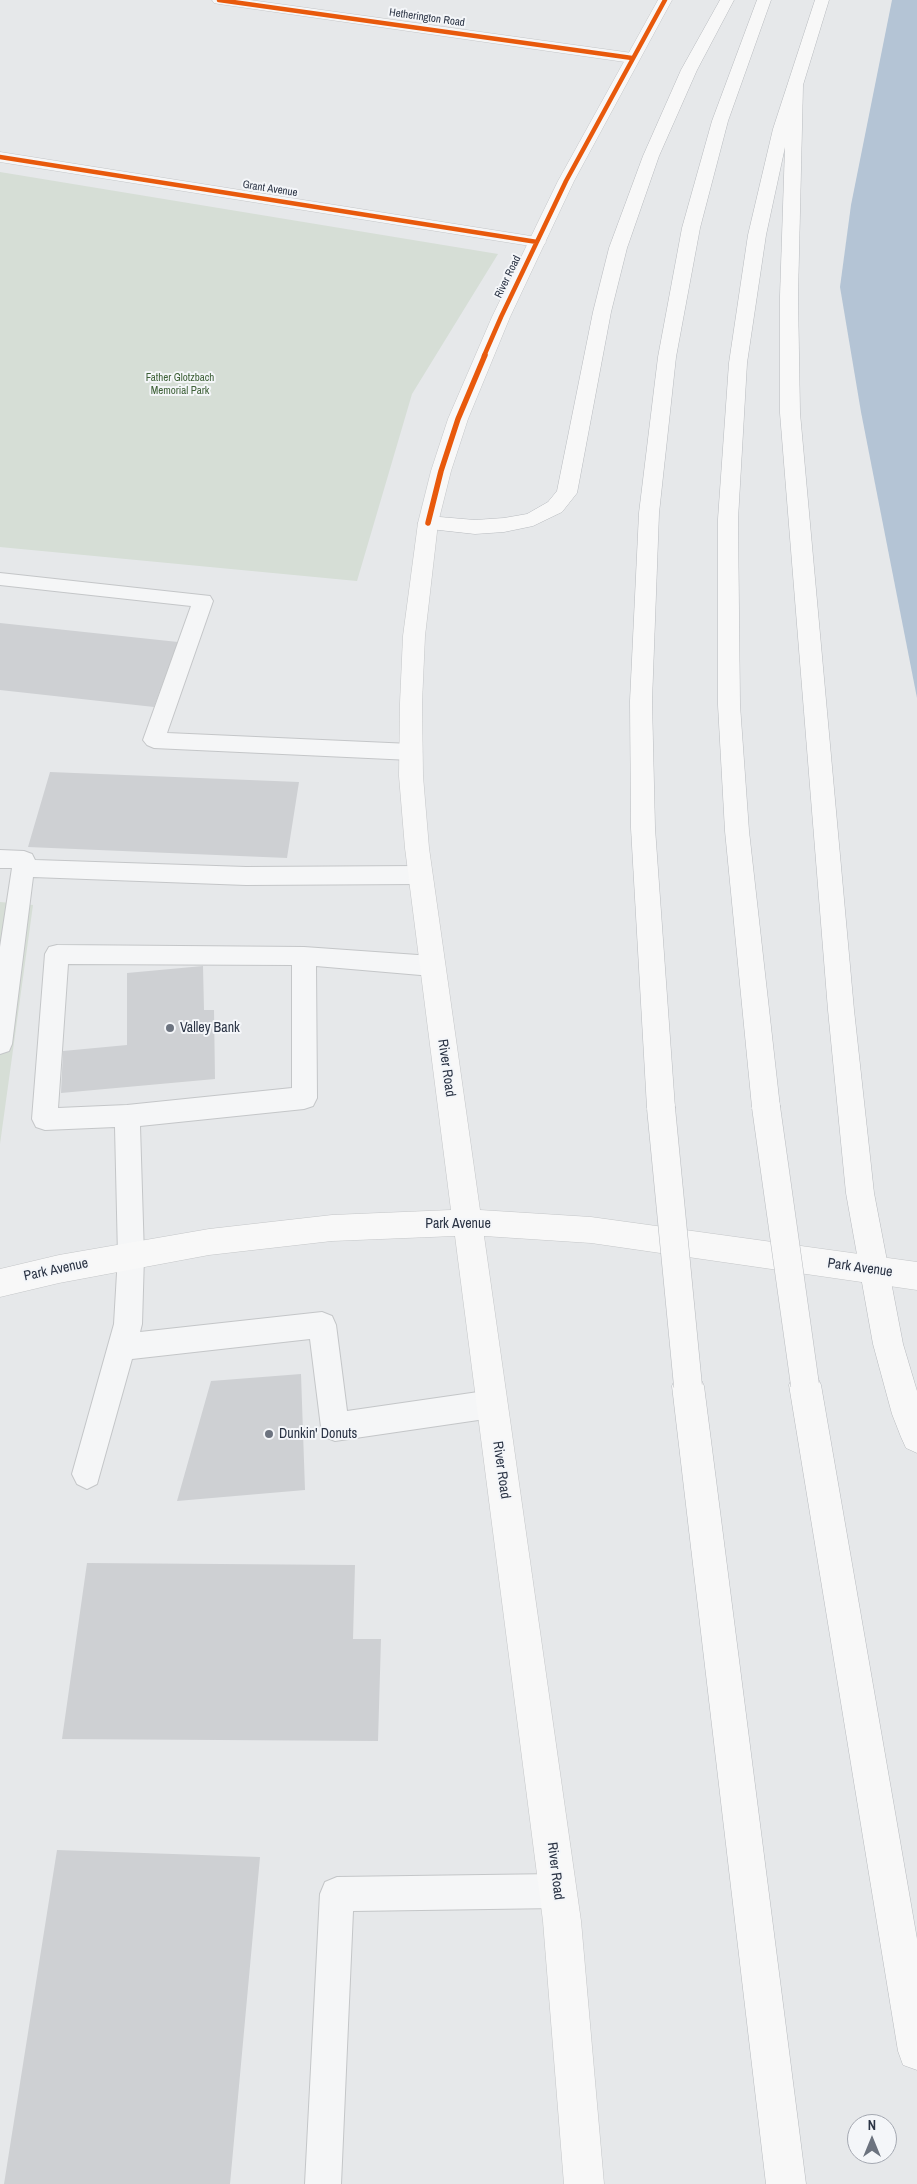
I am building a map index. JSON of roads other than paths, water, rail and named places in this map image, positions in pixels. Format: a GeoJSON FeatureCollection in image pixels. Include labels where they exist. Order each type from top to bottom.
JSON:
{"type":"FeatureCollection","features":[{"type":"Feature","properties":{"kind":"main road","name":"River Road"},"geometry":{"type":"LineString","coordinates":[[584,2184],[557,1892],[420,875],[411,776],[411,703],[414,636],[428,523],[441,470],[458,419],[501,317],[566,181],[665,0]]}},
{"type":"Feature","properties":{"kind":"main road"},"geometry":{"type":"LineString","coordinates":[[428,523],[475,527],[504,526],[533,519],[555,507],[567,493],[602,312],[618,248],[655,147],[689,70],[727,0]]}},
{"type":"Feature","properties":{"kind":"main road"},"geometry":{"type":"LineString","coordinates":[[764,0],[720,122],[691,228],[667,357],[649,513],[644,601],[642,701],[643,828],[661,1108],[688,1386],[786,2184]]}},
{"type":"Feature","properties":{"kind":"main road"},"geometry":{"type":"LineString","coordinates":[[822,0],[795,80],[768,180],[746,296],[738,373],[728,519],[729,705],[737,831],[766,1107],[805,1385],[917,2051]]}},
{"type":"Feature","properties":{"kind":"main road"},"geometry":{"type":"LineString","coordinates":[[795,80],[789,296],[790,413],[850,1112],[860,1193],[888,1344],[908,1414],[917,1437]]}},
{"type":"Feature","properties":{"kind":"main road","name":"Park Avenue"},"geometry":{"type":"LineString","coordinates":[[0,1283],[59,1269],[209,1242],[332,1228],[468,1222],[591,1230],[917,1276]]}},
{"type":"Feature","properties":{"kind":"street","name":"Hetherington Road"},"geometry":{"type":"LineString","coordinates":[[219,0],[632,58]]}},
{"type":"Feature","properties":{"kind":"street","name":"Grant Avenue"},"geometry":{"type":"LineString","coordinates":[[0,157],[538,242]]}},
{"type":"Feature","properties":{"kind":"lane"},"geometry":{"type":"LineString","coordinates":[[0,579],[204,601],[154,740],[411,752]]}},
{"type":"Feature","properties":{"kind":"lane"},"geometry":{"type":"LineString","coordinates":[[0,859],[24,860],[0,1044]]}},
{"type":"Feature","properties":{"kind":"lane"},"geometry":{"type":"LineString","coordinates":[[22,868],[246,876],[420,875]]}},
{"type":"Feature","properties":{"kind":"lane"},"geometry":{"type":"LineString","coordinates":[[304,956],[304,1098],[127,1116],[45,1119],[57,954],[304,956],[432,966]]}},
{"type":"Feature","properties":{"kind":"lane"},"geometry":{"type":"LineString","coordinates":[[87,1474],[128,1324],[131,1256],[127,1116]]}},
{"type":"Feature","properties":{"kind":"lane"},"geometry":{"type":"LineString","coordinates":[[122,1347],[322,1325],[335,1427],[492,1404]]}},
{"type":"Feature","properties":{"kind":"lane"},"geometry":{"type":"LineString","coordinates":[[323,2184],[337,1894],[557,1892]]}},
{"type":"Feature","properties":{"kind":"water"},"geometry":{"type":"Polygon","coordinates":[[[892,0],[917,0],[917,698],[861,412],[840,287],[851,205],[892,0]]]}},
{"type":"Feature","properties":{"kind":"place","name":"Valley Bank"},"geometry":{"type":"Point","coordinates":[170,1028]}},
{"type":"Feature","properties":{"kind":"place","name":"Dunkin' Donuts"},"geometry":{"type":"Point","coordinates":[269,1434]}},
{"type":"Feature","properties":{"kind":"park label","name":"Father Glotzbach Memorial Park"},"geometry":{"type":"Point","coordinates":[180,384]}}]}
